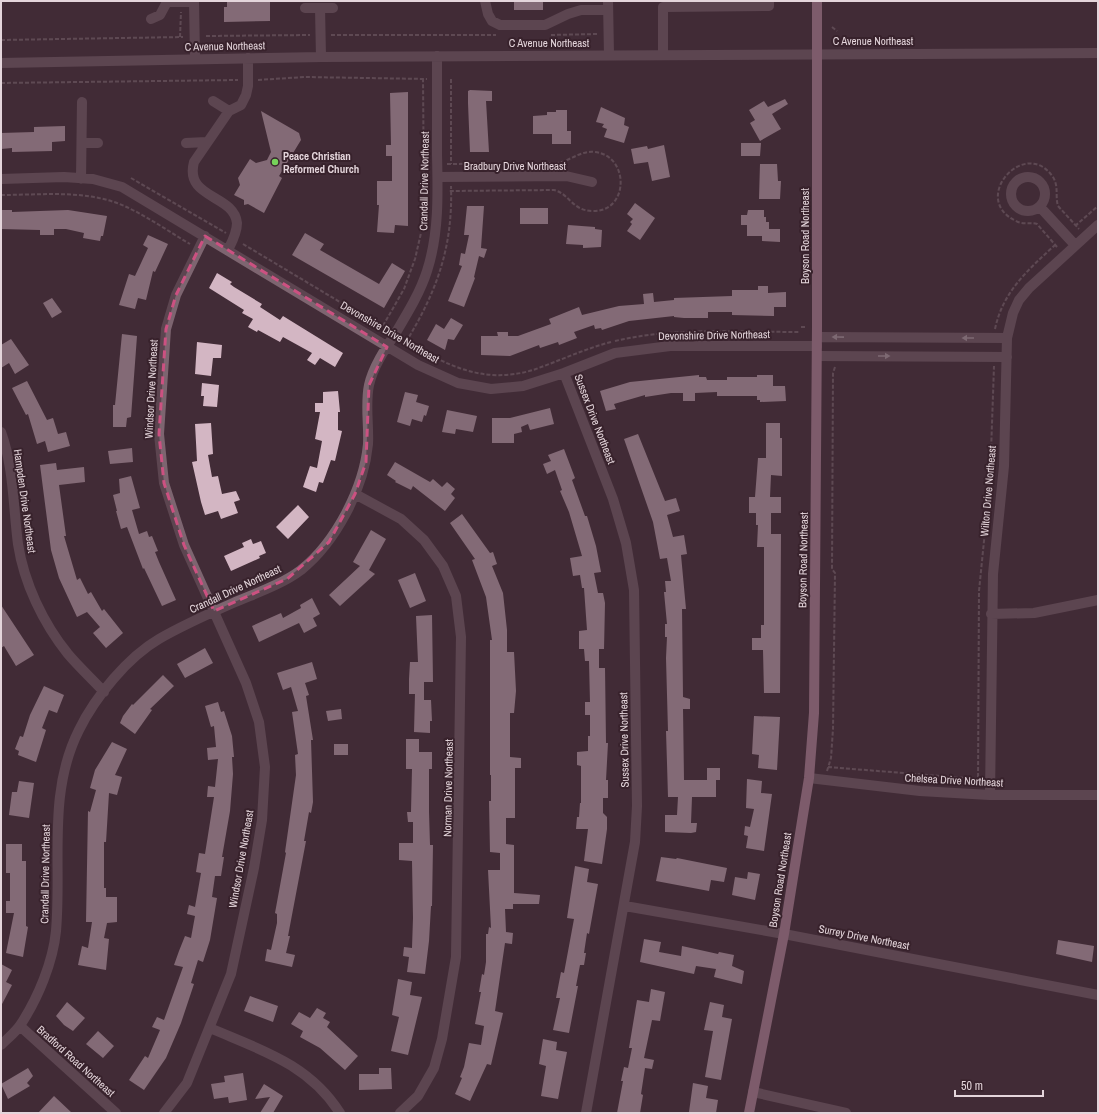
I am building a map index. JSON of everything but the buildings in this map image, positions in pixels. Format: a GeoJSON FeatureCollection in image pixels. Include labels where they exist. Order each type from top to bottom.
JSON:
{"type":"FeatureCollection","features":[{"type":"Feature","properties":{"kind":"main road","name":"Boyson Road Northeast"},"geometry":{"type":"LineString","coordinates":[[749,1113],[784,934],[809,778],[814,713],[817,346],[817,1]]}},
{"type":"Feature","properties":{"kind":"street"},"geometry":{"type":"LineString","coordinates":[[151,19],[160,15],[167,2],[194,1],[195,58]]}},
{"type":"Feature","properties":{"kind":"street"},"geometry":{"type":"LineString","coordinates":[[485,1],[488,14],[492,21],[500,24],[545,25],[568,14],[581,10],[608,6],[608,55]]}},
{"type":"Feature","properties":{"kind":"street"},"geometry":{"type":"LineString","coordinates":[[663,55],[659,4],[769,6],[769,1]]}},
{"type":"Feature","properties":{"kind":"street"},"geometry":{"type":"LineString","coordinates":[[305,8],[333,8]]}},
{"type":"Feature","properties":{"kind":"street"},"geometry":{"type":"LineString","coordinates":[[320,8],[321,57]]}},
{"type":"Feature","properties":{"kind":"street","name":"C Avenue Northeast"},"geometry":{"type":"LineString","coordinates":[[1,63],[195,58],[817,53],[1098,53]]}},
{"type":"Feature","properties":{"kind":"street","name":"Crandall Drive Northeast"},"geometry":{"type":"LineString","coordinates":[[1,1045],[20,1026],[49,962],[56,932],[58,801],[66,763],[79,729],[104,692],[134,658],[158,639],[214,611],[288,579],[302,569],[329,542],[355,494],[366,462],[369,385],[374,370],[427,274],[436,227],[438,178],[436,56]]}},
{"type":"Feature","properties":{"kind":"street"},"geometry":{"type":"LineString","coordinates":[[228,250],[236,232],[234,215],[230,209],[199,188],[194,179],[192,169],[194,162],[228,112],[241,105],[246,95],[248,58]]}},
{"type":"Feature","properties":{"kind":"street"},"geometry":{"type":"LineString","coordinates":[[214,101],[228,112]]}},
{"type":"Feature","properties":{"kind":"street"},"geometry":{"type":"LineString","coordinates":[[81,179],[82,102]]}},
{"type":"Feature","properties":{"kind":"street"},"geometry":{"type":"LineString","coordinates":[[186,142],[207,142]]}},
{"type":"Feature","properties":{"kind":"street"},"geometry":{"type":"LineString","coordinates":[[82,143],[98,143]]}},
{"type":"Feature","properties":{"kind":"street","name":"Bradbury Drive Northeast"},"geometry":{"type":"LineString","coordinates":[[438,178],[566,176],[592,182]]}},
{"type":"Feature","properties":{"kind":"street","name":"Devonshire Drive Northeast"},"geometry":{"type":"LineString","coordinates":[[1,179],[64,177],[93,179],[122,187],[418,365],[458,383],[491,389],[523,386],[615,354],[670,346],[817,346],[1007,338]]}},
{"type":"Feature","properties":{"kind":"street"},"geometry":{"type":"LineString","coordinates":[[1040,207],[1075,246]]}},
{"type":"Feature","properties":{"kind":"street","name":"Wilton Drive Northeast"},"geometry":{"type":"LineString","coordinates":[[990,795],[991,614],[993,574],[1004,466],[1007,338],[1013,313],[1029,288],[1098,225]]}},
{"type":"Feature","properties":{"kind":"street","name":"Windsor Drive Northeast"},"geometry":{"type":"LineString","coordinates":[[164,1113],[187,1083],[231,974],[254,868],[262,820],[265,767],[259,722],[251,696],[184,545],[164,483],[159,434],[166,328],[176,295],[205,236]]}},
{"type":"Feature","properties":{"kind":"street","name":"Devonshire Drive Northeast"},"geometry":{"type":"LineString","coordinates":[[817,346],[1007,357]]}},
{"type":"Feature","properties":{"kind":"street","name":"Sussex Drive Northeast"},"geometry":{"type":"LineString","coordinates":[[564,373],[613,499],[626,543],[634,590],[637,806],[635,842],[625,906],[586,1113]]}},
{"type":"Feature","properties":{"kind":"street","name":"Hampden Drive Northeast"},"geometry":{"type":"LineString","coordinates":[[1,432],[11,468],[22,563],[33,595],[49,627],[68,654],[104,692]]}},
{"type":"Feature","properties":{"kind":"street","name":"Norman Drive Northeast"},"geometry":{"type":"LineString","coordinates":[[355,494],[401,519],[424,540],[443,566],[456,596],[461,636],[456,957],[442,1039],[434,1068],[418,1096],[400,1113]]}},
{"type":"Feature","properties":{"kind":"street"},"geometry":{"type":"LineString","coordinates":[[991,614],[1034,613],[1098,600]]}},
{"type":"Feature","properties":{"kind":"street","name":"Chelsea Drive Northeast"},"geometry":{"type":"LineString","coordinates":[[809,778],[920,791],[990,795],[1098,795]]}},
{"type":"Feature","properties":{"kind":"street","name":"Surrey Drive Northeast"},"geometry":{"type":"LineString","coordinates":[[625,906],[784,934],[1098,995]]}},
{"type":"Feature","properties":{"kind":"street","name":"Bradford Road Northeast"},"geometry":{"type":"LineString","coordinates":[[20,1026],[116,1113]]}},
{"type":"Feature","properties":{"kind":"street"},"geometry":{"type":"LineString","coordinates":[[210,1028],[288,1062],[320,1088],[330,1098],[340,1113]]}},
{"type":"Feature","properties":{"kind":"street"},"geometry":{"type":"LineString","coordinates":[[753,1092],[846,1113]]}},
{"type":"Feature","properties":{"kind":"path"},"geometry":{"type":"LineString","coordinates":[[1,40],[182,37],[181,2]]}},
{"type":"Feature","properties":{"kind":"path"},"geometry":{"type":"LineString","coordinates":[[832,27],[837,31]]}},
{"type":"Feature","properties":{"kind":"path"},"geometry":{"type":"LineString","coordinates":[[544,35],[600,34]]}},
{"type":"Feature","properties":{"kind":"path"},"geometry":{"type":"LineString","coordinates":[[206,36],[504,35]]}},
{"type":"Feature","properties":{"kind":"path"},"geometry":{"type":"LineString","coordinates":[[1,83],[248,80],[305,77],[427,79]]}},
{"type":"Feature","properties":{"kind":"path"},"geometry":{"type":"LineString","coordinates":[[379,332],[402,294],[412,268],[420,239],[424,205],[423,79]]}},
{"type":"Feature","properties":{"kind":"path"},"geometry":{"type":"LineString","coordinates":[[451,79],[451,170]]}},
{"type":"Feature","properties":{"kind":"path"},"geometry":{"type":"LineString","coordinates":[[1,195],[73,195],[100,198],[137,212],[192,246]]}},
{"type":"Feature","properties":{"kind":"path"},"geometry":{"type":"LineString","coordinates":[[1072,229],[1098,206]]}},
{"type":"Feature","properties":{"kind":"path"},"geometry":{"type":"LineString","coordinates":[[801,327],[808,327]]}},
{"type":"Feature","properties":{"kind":"path"},"geometry":{"type":"LineString","coordinates":[[827,772],[831,758],[834,701],[835,573],[832,569],[833,372],[837,361]]}},
{"type":"Feature","properties":{"kind":"path"},"geometry":{"type":"LineString","coordinates":[[828,767],[896,774],[983,780]]}},
{"type":"Feature","properties":{"kind":"highlighted area"},"geometry":{"type":"Polygon","coordinates":[[[205,236],[387,347],[369,385],[366,462],[355,494],[329,542],[287,579],[214,611],[184,545],[164,483],[159,434],[166,329],[176,295],[205,236]]]}},
{"type":"Feature","properties":{"kind":"place","name":"Peace Christian Reformed Church"},"geometry":{"type":"Point","coordinates":[275,162]}}]}
